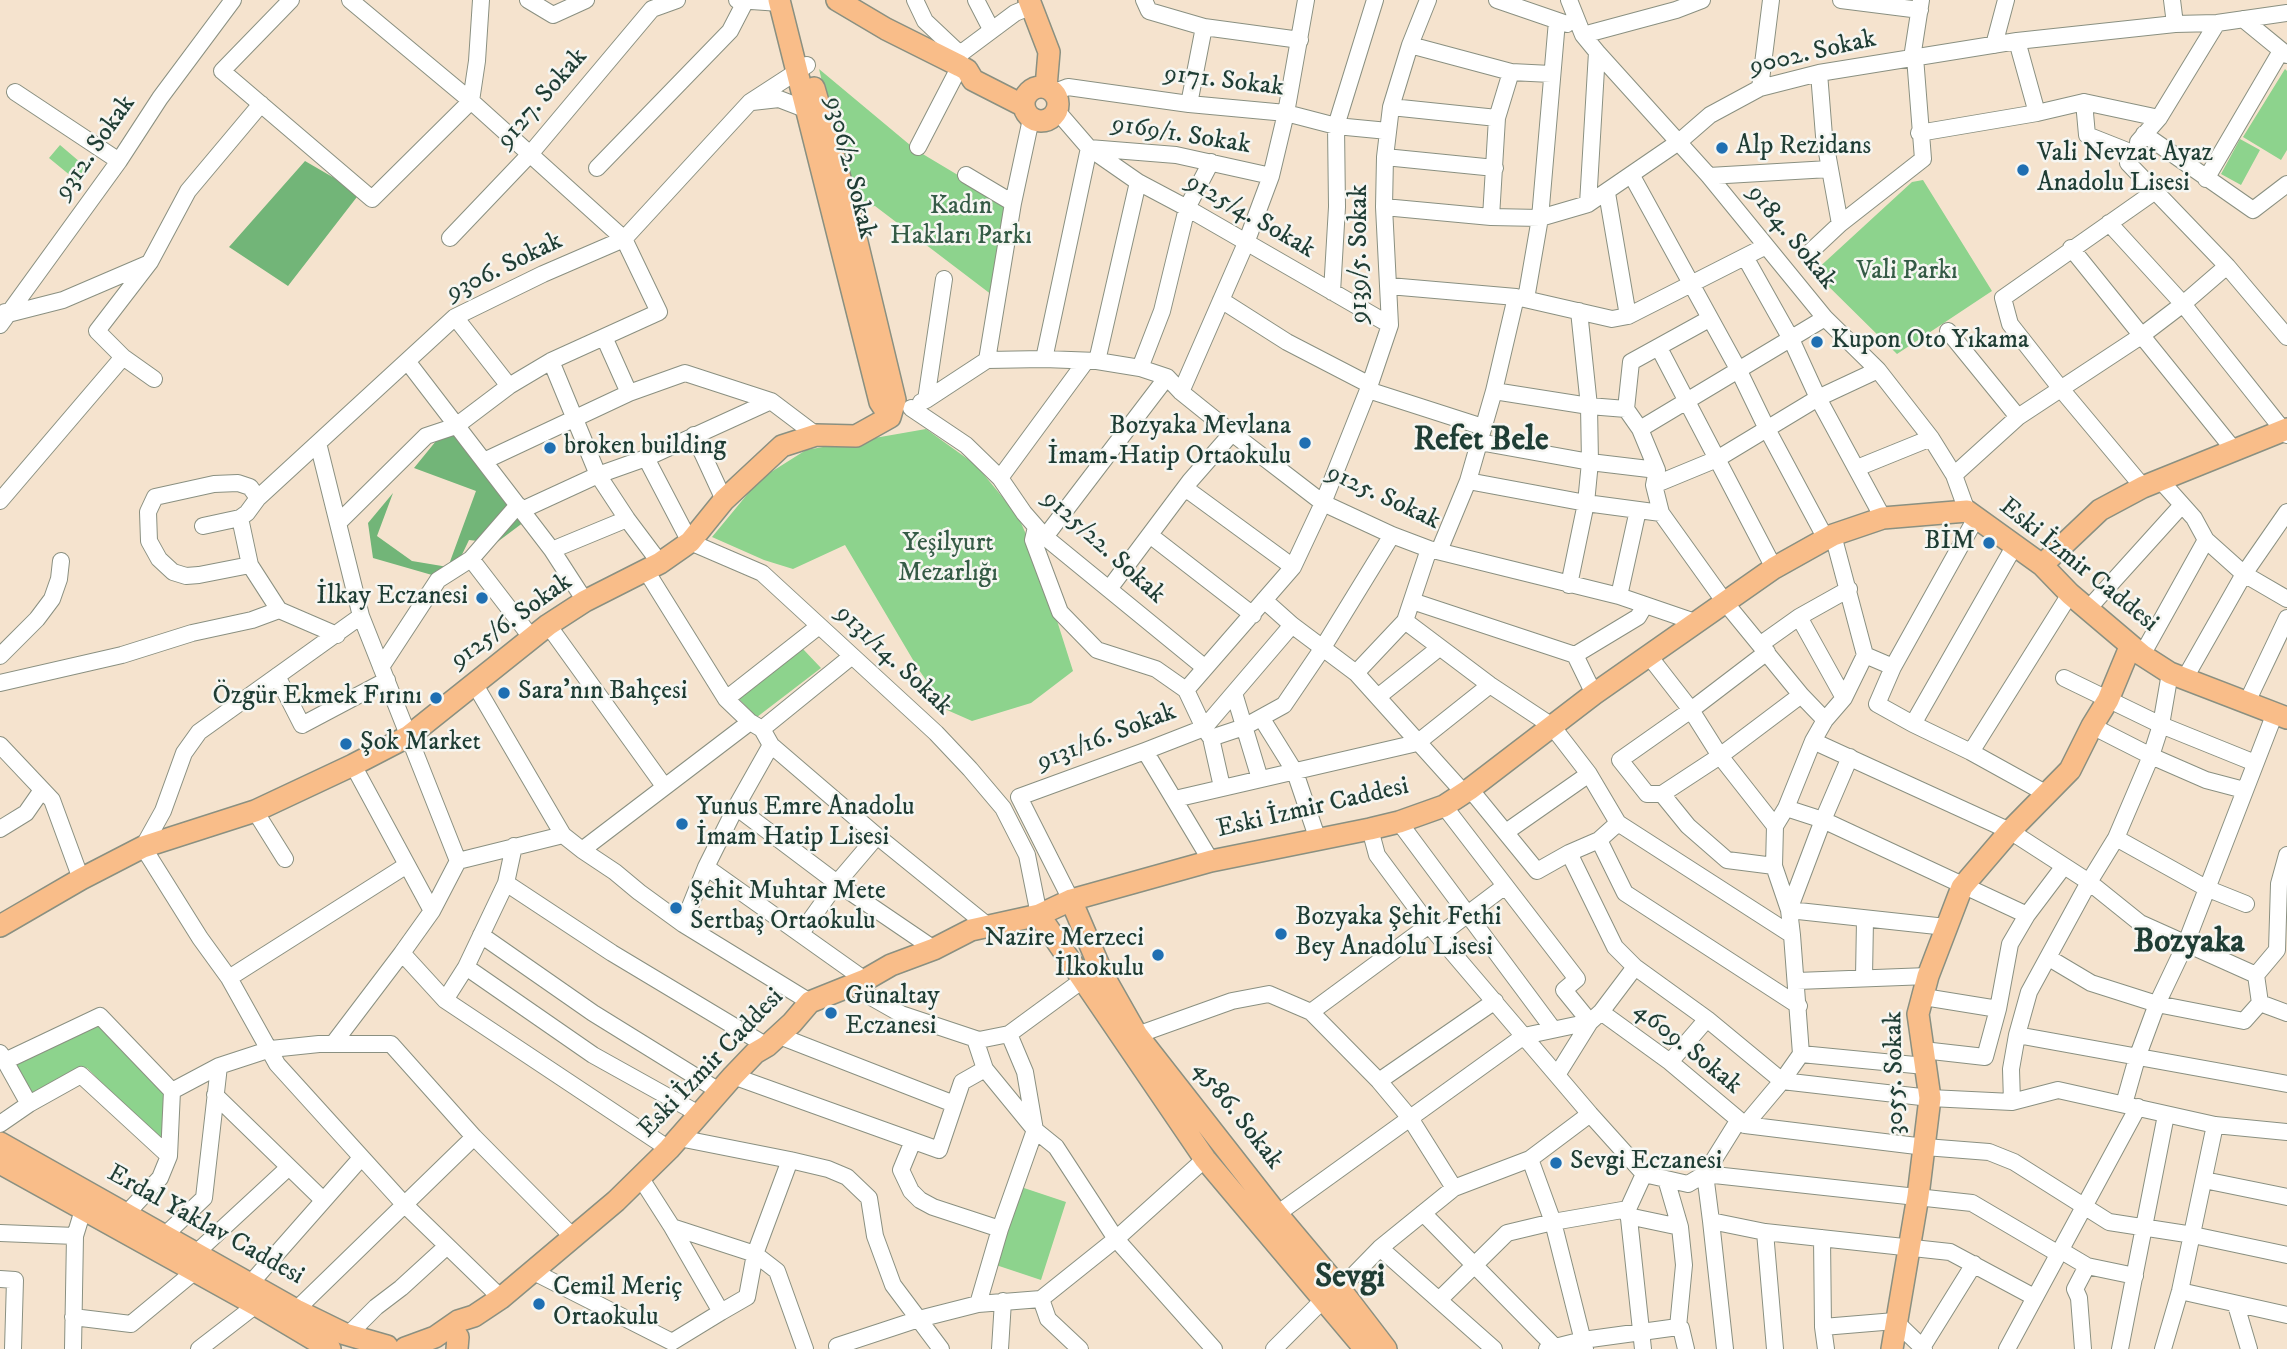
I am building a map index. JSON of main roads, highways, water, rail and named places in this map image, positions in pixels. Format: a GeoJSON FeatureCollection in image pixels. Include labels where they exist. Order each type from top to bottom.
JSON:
{"type":"FeatureCollection","features":[{"type":"Feature","properties":{"kind":"main road"},"geometry":{"type":"LineString","coordinates":[[837,0],[886,29],[979,69],[1040,101],[1049,52],[1030,3]]}},
{"type":"Feature","properties":{"kind":"main road","name":"9306/2. Sokak"},"geometry":{"type":"LineString","coordinates":[[784,1],[801,68],[850,213],[895,400],[890,417]]}},
{"type":"Feature","properties":{"kind":"main road","name":"9306/2. Sokak"},"geometry":{"type":"LineString","coordinates":[[801,68],[805,109],[880,402],[890,417]]}},
{"type":"Feature","properties":{"kind":"main road","name":"9125/6. Sokak"},"geometry":{"type":"LineString","coordinates":[[0,926],[143,847],[255,811],[409,736],[540,631],[585,600],[653,566],[690,542],[724,500],[782,446],[817,435],[856,436],[890,417]]}},
{"type":"Feature","properties":{"kind":"main road"},"geometry":{"type":"LineString","coordinates":[[2042,565],[2100,510],[2152,484],[2286,431]]}},
{"type":"Feature","properties":{"kind":"main road","name":"Eski İzmir Caddesi"},"geometry":{"type":"LineString","coordinates":[[453,1345],[474,1316],[573,1237],[640,1177],[674,1144],[755,1053],[772,1041],[810,1002],[858,983],[891,965],[934,949],[971,930],[1039,915],[1071,900],[1211,861],[1370,829],[1444,806],[1594,694],[1774,568],[1830,537],[1883,518],[1971,515],[2042,565],[2070,594],[2136,651],[2177,675],[2281,715]]}},
{"type":"Feature","properties":{"kind":"main road","name":"3055. Sokak"},"geometry":{"type":"LineString","coordinates":[[1892,1349],[1918,1196],[1930,1098],[1918,1014],[1946,928],[1962,887],[2010,831],[2070,770],[2092,726],[2136,651]]}},
{"type":"Feature","properties":{"kind":"main road","name":"4586. Sokak"},"geometry":{"type":"LineString","coordinates":[[1071,900],[1103,975],[1137,1035],[1277,1214],[1331,1294],[1349,1340],[1365,1349]]}},
{"type":"Feature","properties":{"kind":"main road","name":"4586. Sokak"},"geometry":{"type":"LineString","coordinates":[[1039,915],[1205,1159],[1386,1349]]}},
{"type":"Feature","properties":{"kind":"main road","name":"Erdal Yaklav Caddesi"},"geometry":{"type":"LineString","coordinates":[[0,1143],[164,1236],[195,1262],[316,1346]]}},
{"type":"Feature","properties":{"kind":"main road","name":"Erdal Yaklav Caddesi"},"geometry":{"type":"LineString","coordinates":[[0,1163],[83,1210],[195,1262],[250,1284],[348,1335],[394,1348]]}},
{"type":"Feature","properties":{"kind":"main road","name":"Eski İzmir Caddesi"},"geometry":{"type":"LineString","coordinates":[[394,1348],[435,1337],[458,1321],[474,1316]]}},
{"type":"Feature","properties":{"kind":"place","name":"Alp Rezidans"},"geometry":{"type":"Point","coordinates":[1722,148]}},
{"type":"Feature","properties":{"kind":"place","name":"Vali Nevzat Ayaz Anadolu Lisesi"},"geometry":{"type":"Point","coordinates":[2023,170]}},
{"type":"Feature","properties":{"kind":"place","name":"Kupon Oto Yıkama"},"geometry":{"type":"Point","coordinates":[1817,342]}},
{"type":"Feature","properties":{"kind":"place","name":"Bozyaka Mevlana İmam-Hatip Ortaokulu"},"geometry":{"type":"Point","coordinates":[1305,443]}},
{"type":"Feature","properties":{"kind":"place","name":"broken building"},"geometry":{"type":"Point","coordinates":[550,448]}},
{"type":"Feature","properties":{"kind":"place","name":"BİM"},"geometry":{"type":"Point","coordinates":[1989,543]}},
{"type":"Feature","properties":{"kind":"place","name":"İlkay Eczanesi"},"geometry":{"type":"Point","coordinates":[482,598]}},
{"type":"Feature","properties":{"kind":"place","name":"Sara'nın Bahçesi"},"geometry":{"type":"Point","coordinates":[504,693]}},
{"type":"Feature","properties":{"kind":"place","name":"Özgür Ekmek Fırını"},"geometry":{"type":"Point","coordinates":[436,698]}},
{"type":"Feature","properties":{"kind":"place","name":"Şok Market"},"geometry":{"type":"Point","coordinates":[346,744]}},
{"type":"Feature","properties":{"kind":"place","name":"Yunus Emre Anadolu İmam Hatip Lisesi"},"geometry":{"type":"Point","coordinates":[682,824]}},
{"type":"Feature","properties":{"kind":"place","name":"Şehit Muhtar Mete Sertbaş Ortaokulu"},"geometry":{"type":"Point","coordinates":[676,908]}},
{"type":"Feature","properties":{"kind":"place","name":"Bozyaka Şehit Fethi Bey Anadolu Lisesi"},"geometry":{"type":"Point","coordinates":[1281,934]}},
{"type":"Feature","properties":{"kind":"place","name":"Nazire Merzeci İlkokulu"},"geometry":{"type":"Point","coordinates":[1158,955]}},
{"type":"Feature","properties":{"kind":"place","name":"Günaltay Eczanesi"},"geometry":{"type":"Point","coordinates":[831,1013]}},
{"type":"Feature","properties":{"kind":"place","name":"Sevgi Eczanesi"},"geometry":{"type":"Point","coordinates":[1556,1163]}},
{"type":"Feature","properties":{"kind":"place","name":"Cemil Meriç Ortaokulu"},"geometry":{"type":"Point","coordinates":[539,1304]}},
{"type":"Feature","properties":{"kind":"district","name":"Refet Bele"},"geometry":{"type":"Point","coordinates":[1481,442]}},
{"type":"Feature","properties":{"kind":"district","name":"Bozyaka"},"geometry":{"type":"Point","coordinates":[2189,944]}},
{"type":"Feature","properties":{"kind":"district","name":"Sevgi"},"geometry":{"type":"Point","coordinates":[1350,1279]}},
{"type":"Feature","properties":{"kind":"park label","name":"Kadın Hakları Parkı"},"geometry":{"type":"Point","coordinates":[961,223]}},
{"type":"Feature","properties":{"kind":"park label","name":"Vali Parkı"},"geometry":{"type":"Point","coordinates":[1907,273]}},
{"type":"Feature","properties":{"kind":"park label","name":"Yeşilyurt Mezarlığı"},"geometry":{"type":"Point","coordinates":[948,560]}}]}
